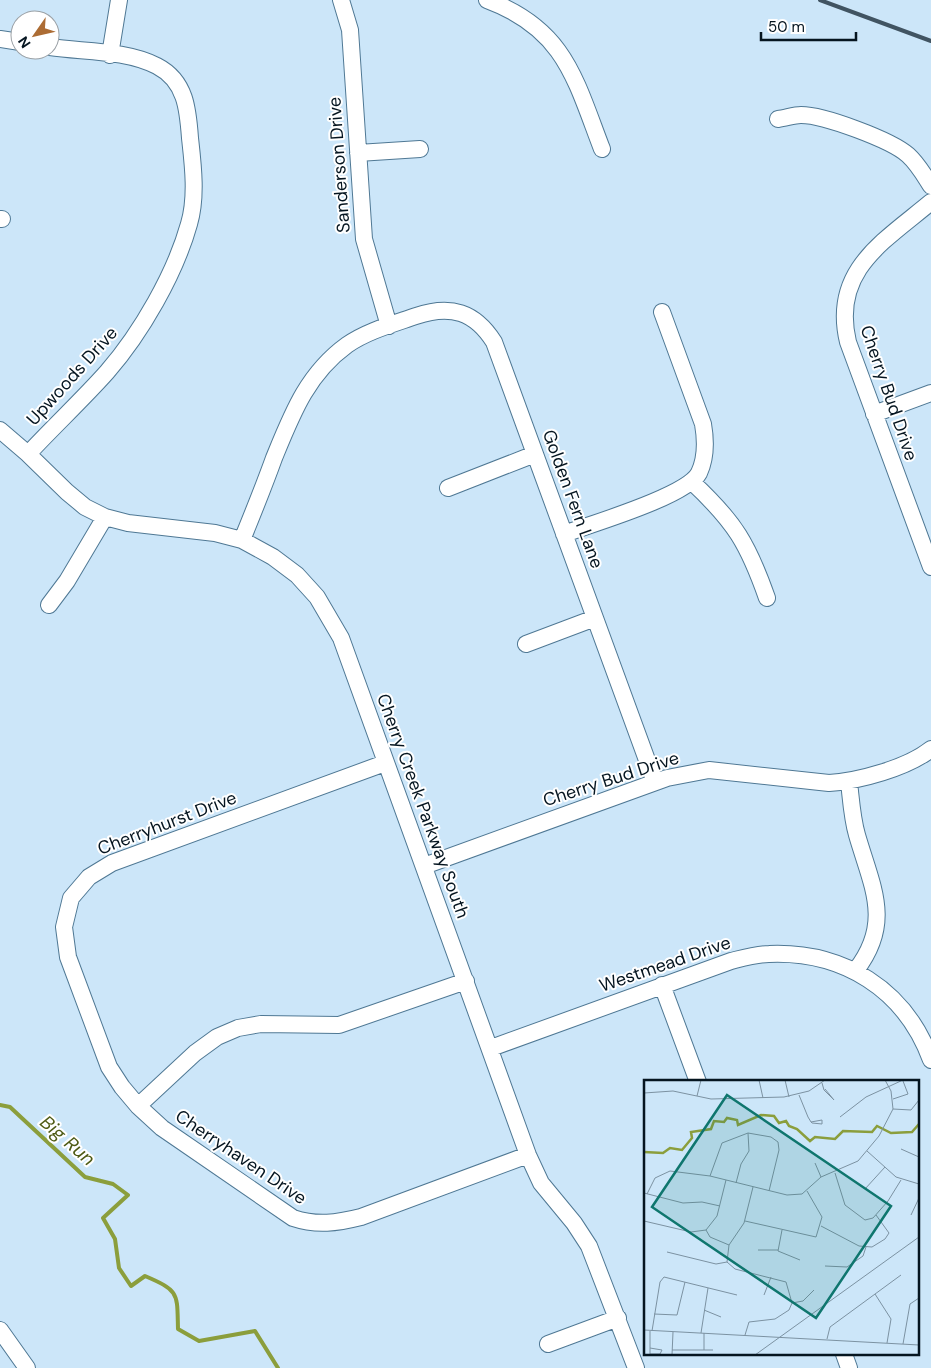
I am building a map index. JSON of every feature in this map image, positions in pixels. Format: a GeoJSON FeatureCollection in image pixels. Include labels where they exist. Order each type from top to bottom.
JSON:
{"type":"FeatureCollection","features":[{"type":"Feature","properties":{"kind":"street"},"geometry":{"type":"LineString","coordinates":[[60,48],[110,55],[120,0]]}},
{"type":"Feature","properties":{"kind":"street","name":"Sanderson Drive"},"geometry":{"type":"LineString","coordinates":[[341,0],[350,30],[364,240],[388,326]]}},
{"type":"Feature","properties":{"kind":"street"},"geometry":{"type":"LineString","coordinates":[[487,0],[523,16],[546,34],[564,57],[602,150]]}},
{"type":"Feature","properties":{"kind":"street","name":"Upwoods Drive"},"geometry":{"type":"LineString","coordinates":[[28,454],[108,371],[136,333],[172,270],[190,223],[193,193],[188,111],[184,95],[172,78],[159,67],[138,59],[110,55]]}},
{"type":"Feature","properties":{"kind":"street"},"geometry":{"type":"LineString","coordinates":[[778,119],[800,115],[823,118],[887,142],[908,155],[921,169],[931,186]]}},
{"type":"Feature","properties":{"kind":"street"},"geometry":{"type":"LineString","coordinates":[[358,153],[420,149]]}},
{"type":"Feature","properties":{"kind":"street","name":"Cherry Bud Drive"},"geometry":{"type":"LineString","coordinates":[[931,202],[871,253],[859,266],[846,294],[844,328],[931,567]]}},
{"type":"Feature","properties":{"kind":"street","name":"Golden Fern Lane"},"geometry":{"type":"LineString","coordinates":[[242,540],[293,411],[307,386],[330,358],[348,344],[388,326],[435,311],[452,311],[468,315],[484,326],[494,342],[655,782]]}},
{"type":"Feature","properties":{"kind":"street"},"geometry":{"type":"LineString","coordinates":[[564,534],[665,496],[692,482],[698,474],[706,442],[704,424],[662,312]]}},
{"type":"Feature","properties":{"kind":"street"},"geometry":{"type":"LineString","coordinates":[[874,414],[931,394]]}},
{"type":"Feature","properties":{"kind":"street","name":"Cherry Creek Parkway South"},"geometry":{"type":"LineString","coordinates":[[0,430],[85,507],[105,517],[128,523],[215,533],[242,540],[273,557],[297,575],[317,597],[340,638],[491,1048],[528,1155],[541,1183],[574,1223],[589,1246],[636,1368]]}},
{"type":"Feature","properties":{"kind":"street"},"geometry":{"type":"LineString","coordinates":[[448,488],[535,454]]}},
{"type":"Feature","properties":{"kind":"street"},"geometry":{"type":"LineString","coordinates":[[692,482],[723,513],[744,541],[767,598]]}},
{"type":"Feature","properties":{"kind":"street"},"geometry":{"type":"LineString","coordinates":[[49,605],[72,572],[105,517]]}},
{"type":"Feature","properties":{"kind":"street"},"geometry":{"type":"LineString","coordinates":[[526,644],[595,618]]}},
{"type":"Feature","properties":{"kind":"street","name":"Cherry Bud Drive"},"geometry":{"type":"LineString","coordinates":[[424,866],[655,782],[710,770],[829,783],[849,782],[917,758],[931,749]]}},
{"type":"Feature","properties":{"kind":"street","name":"Cherryhurst Drive"},"geometry":{"type":"LineString","coordinates":[[138,1106],[122,1088],[109,1066],[68,957],[64,927],[71,898],[88,877],[112,863],[386,763]]}},
{"type":"Feature","properties":{"kind":"street"},"geometry":{"type":"LineString","coordinates":[[849,782],[856,832],[878,911],[877,930],[871,948],[856,970]]}},
{"type":"Feature","properties":{"kind":"street","name":"Westmead Drive"},"geometry":{"type":"LineString","coordinates":[[491,1048],[731,961],[767,954],[795,954],[827,960],[856,970],[876,984],[897,1003],[913,1024],[931,1060]]}},
{"type":"Feature","properties":{"kind":"street"},"geometry":{"type":"LineString","coordinates":[[138,1106],[195,1053],[217,1037],[238,1028],[261,1024],[339,1025],[466,981]]}},
{"type":"Feature","properties":{"kind":"street"},"geometry":{"type":"LineString","coordinates":[[662,985],[697,1080]]}},
{"type":"Feature","properties":{"kind":"street","name":"Cherryhaven Drive"},"geometry":{"type":"LineString","coordinates":[[138,1106],[162,1128],[275,1207],[305,1222],[334,1224],[361,1217],[528,1155]]}},
{"type":"Feature","properties":{"kind":"street"},"geometry":{"type":"LineString","coordinates":[[548,1344],[618,1318]]}},
{"type":"Feature","properties":{"kind":"street"},"geometry":{"type":"LineString","coordinates":[[0,1330],[26,1368]]}},
{"type":"Feature","properties":{"kind":"street"},"geometry":{"type":"LineString","coordinates":[[845,1356],[849,1368]]}},
{"type":"Feature","properties":{"kind":"waterway","name":"Big Run"},"geometry":{"type":"LineString","coordinates":[[0,1105],[10,1107],[85,1177],[113,1184],[128,1195],[103,1218],[115,1239],[119,1268],[131,1286],[145,1276],[171,1290],[176,1300],[178,1329],[199,1341],[255,1331],[278,1368]]}},
{"type":"Feature","properties":{"kind":"railway"},"geometry":{"type":"LineString","coordinates":[[820,0],[931,41]]}}]}
